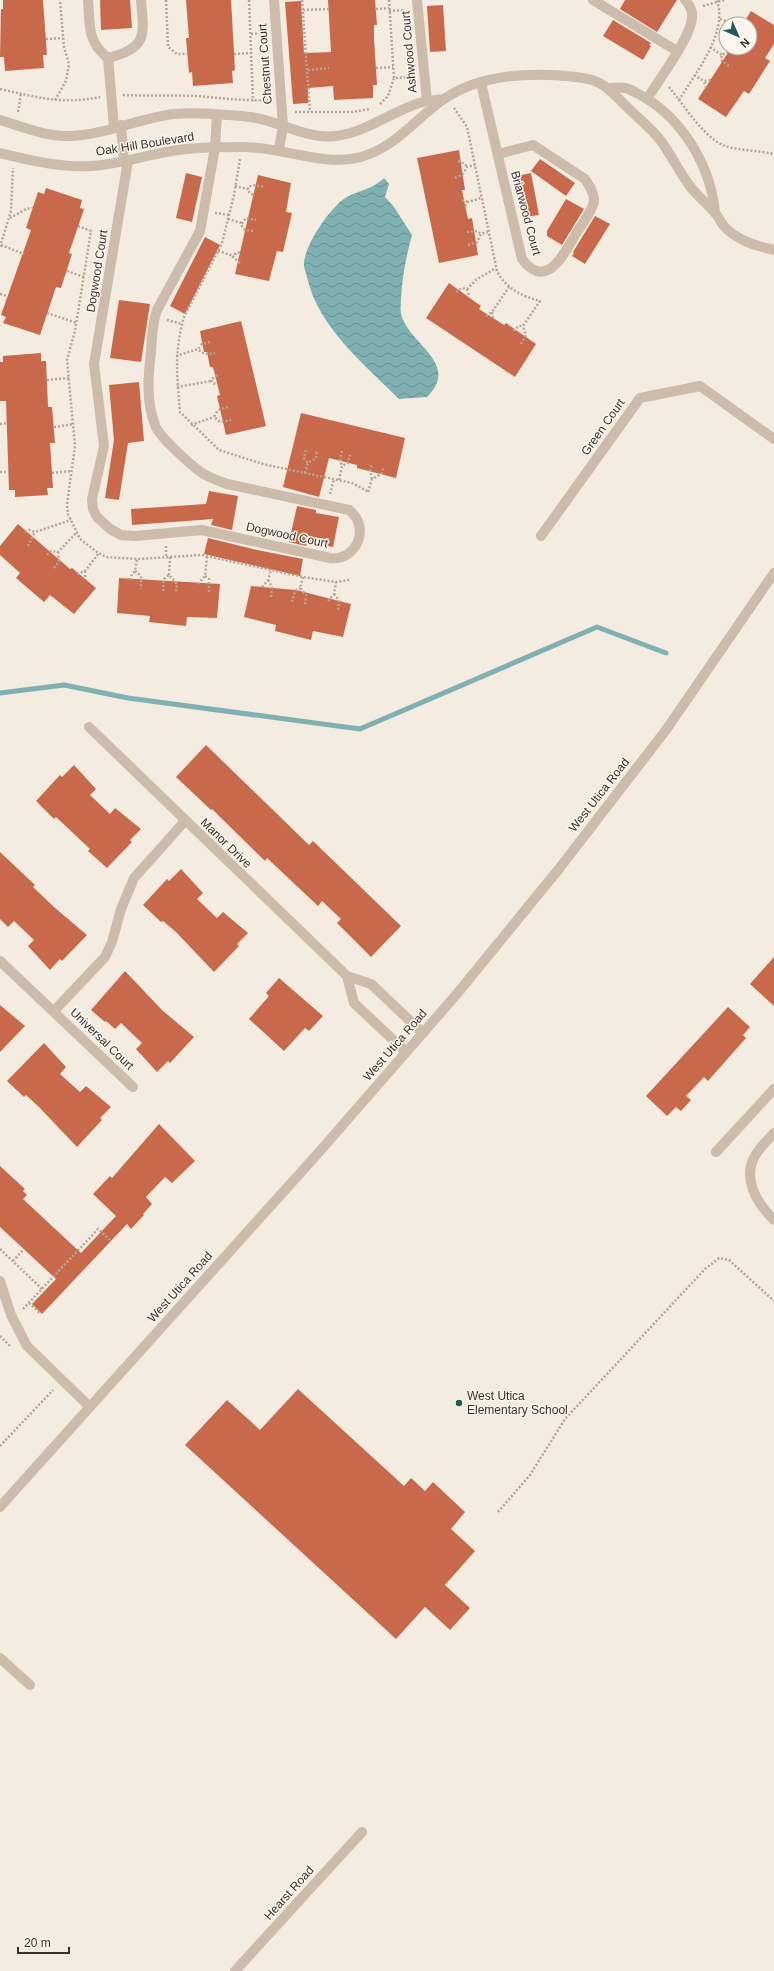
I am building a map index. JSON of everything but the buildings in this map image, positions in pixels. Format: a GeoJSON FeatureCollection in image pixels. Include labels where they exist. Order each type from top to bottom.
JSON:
{"type":"FeatureCollection","features":[{"type":"Feature","properties":{"kind":"street"},"geometry":{"type":"LineString","coordinates":[[88,0],[92,39],[98,49],[108,58],[118,126],[126,161]]}},
{"type":"Feature","properties":{"kind":"street"},"geometry":{"type":"LineString","coordinates":[[108,58],[127,51],[141,39],[144,33],[141,0]]}},
{"type":"Feature","properties":{"kind":"street","name":"Chestnut Court"},"geometry":{"type":"LineString","coordinates":[[274,0],[283,126],[279,150]]}},
{"type":"Feature","properties":{"kind":"street","name":"Ashwood Court"},"geometry":{"type":"LineString","coordinates":[[417,0],[427,101]]}},
{"type":"Feature","properties":{"kind":"street"},"geometry":{"type":"LineString","coordinates":[[593,0],[677,51]]}},
{"type":"Feature","properties":{"kind":"street"},"geometry":{"type":"LineString","coordinates":[[647,99],[677,51],[691,24],[692,12],[685,0]]}},
{"type":"Feature","properties":{"kind":"street","name":"Oak Hill Boulevard"},"geometry":{"type":"LineString","coordinates":[[0,153],[28,160],[73,166],[89,166],[126,161],[186,149],[245,147],[279,150],[330,160],[345,160],[378,151],[393,142],[444,99],[462,89],[516,75],[539,73],[597,81],[609,88],[659,138],[687,182],[704,203],[715,213],[724,227],[739,238],[774,250]]}},
{"type":"Feature","properties":{"kind":"street","name":"Briarwood Court"},"geometry":{"type":"LineString","coordinates":[[481,83],[522,259],[534,271],[543,272],[553,268],[564,254],[591,209],[594,197],[590,188],[585,179],[533,145],[498,154]]}},
{"type":"Feature","properties":{"kind":"street","name":"Oak Hill Boulevard"},"geometry":{"type":"LineString","coordinates":[[609,88],[625,88],[647,99],[666,113],[682,131],[698,155],[707,175],[714,198],[715,213]]}},
{"type":"Feature","properties":{"kind":"street","name":"Oak Hill Boulevard"},"geometry":{"type":"LineString","coordinates":[[0,120],[50,135],[70,136],[92,135],[118,126],[174,114],[217,115],[251,117],[317,135],[333,136],[346,134],[370,126],[414,105],[427,101],[444,99]]}},
{"type":"Feature","properties":{"kind":"street"},"geometry":{"type":"LineString","coordinates":[[215,148],[217,115]]}},
{"type":"Feature","properties":{"kind":"street","name":"Dogwood Court"},"geometry":{"type":"LineString","coordinates":[[126,161],[94,364],[104,446],[92,499],[93,509],[97,517],[101,523],[122,534],[135,536],[202,530],[330,558],[344,557],[357,546],[361,531],[360,522],[355,514],[349,510],[243,488],[217,480],[203,473],[194,466],[155,427],[148,392],[148,375],[154,321],[157,310],[200,231],[215,148]]}},
{"type":"Feature","properties":{"kind":"street","name":"Green Court"},"geometry":{"type":"LineString","coordinates":[[542,536],[640,398],[700,386],[774,439]]}},
{"type":"Feature","properties":{"kind":"street","name":"West Utica Road"},"geometry":{"type":"LineString","coordinates":[[0,1507],[320,1151],[423,1033],[558,870],[666,730],[774,573]]}},
{"type":"Feature","properties":{"kind":"street","name":"Manor Drive"},"geometry":{"type":"LineString","coordinates":[[90,727],[185,821],[347,976],[371,984],[423,1033]]}},
{"type":"Feature","properties":{"kind":"street","name":"Universal Court"},"geometry":{"type":"LineString","coordinates":[[54,1011],[105,957],[112,942],[121,909],[134,878],[185,821]]}},
{"type":"Feature","properties":{"kind":"street","name":"Universal Court"},"geometry":{"type":"LineString","coordinates":[[0,961],[133,1087]]}},
{"type":"Feature","properties":{"kind":"street"},"geometry":{"type":"LineString","coordinates":[[347,976],[354,1003],[406,1052]]}},
{"type":"Feature","properties":{"kind":"street"},"geometry":{"type":"LineString","coordinates":[[716,1152],[774,1089]]}},
{"type":"Feature","properties":{"kind":"street"},"geometry":{"type":"LineString","coordinates":[[774,1133],[755,1155],[750,1177],[754,1194],[761,1206],[774,1220]]}},
{"type":"Feature","properties":{"kind":"street"},"geometry":{"type":"LineString","coordinates":[[0,1281],[11,1315],[27,1346],[90,1407]]}},
{"type":"Feature","properties":{"kind":"street"},"geometry":{"type":"LineString","coordinates":[[0,1658],[30,1685]]}},
{"type":"Feature","properties":{"kind":"street","name":"Hearst Road"},"geometry":{"type":"LineString","coordinates":[[235,1971],[362,1832]]}},
{"type":"Feature","properties":{"kind":"path"},"geometry":{"type":"LineString","coordinates":[[55,100],[66,81],[69,64],[63,38],[60,0]]}},
{"type":"Feature","properties":{"kind":"path"},"geometry":{"type":"LineString","coordinates":[[166,0],[168,47],[177,54],[188,54]]}},
{"type":"Feature","properties":{"kind":"path"},"geometry":{"type":"LineString","coordinates":[[249,0],[253,101],[250,105]]}},
{"type":"Feature","properties":{"kind":"path"},"geometry":{"type":"LineString","coordinates":[[302,0],[310,112]]}},
{"type":"Feature","properties":{"kind":"path"},"geometry":{"type":"LineString","coordinates":[[376,107],[388,96],[394,78],[389,0]]}},
{"type":"Feature","properties":{"kind":"path"},"geometry":{"type":"LineString","coordinates":[[702,6],[724,0]]}},
{"type":"Feature","properties":{"kind":"path"},"geometry":{"type":"LineString","coordinates":[[718,1],[720,16]]}},
{"type":"Feature","properties":{"kind":"path"},"geometry":{"type":"LineString","coordinates":[[376,9],[389,8]]}},
{"type":"Feature","properties":{"kind":"path"},"geometry":{"type":"LineString","coordinates":[[303,10],[329,9]]}},
{"type":"Feature","properties":{"kind":"path"},"geometry":{"type":"LineString","coordinates":[[389,11],[406,10]]}},
{"type":"Feature","properties":{"kind":"path"},"geometry":{"type":"LineString","coordinates":[[679,100],[718,31]]}},
{"type":"Feature","properties":{"kind":"path"},"geometry":{"type":"LineString","coordinates":[[251,34],[266,33]]}},
{"type":"Feature","properties":{"kind":"path"},"geometry":{"type":"LineString","coordinates":[[46,39],[63,38]]}},
{"type":"Feature","properties":{"kind":"path"},"geometry":{"type":"LineString","coordinates":[[710,47],[718,52]]}},
{"type":"Feature","properties":{"kind":"path"},"geometry":{"type":"LineString","coordinates":[[234,54],[252,53]]}},
{"type":"Feature","properties":{"kind":"path"},"geometry":{"type":"LineString","coordinates":[[722,56],[722,60],[729,66]]}},
{"type":"Feature","properties":{"kind":"path"},"geometry":{"type":"LineString","coordinates":[[376,68],[393,67]]}},
{"type":"Feature","properties":{"kind":"path"},"geometry":{"type":"LineString","coordinates":[[308,70],[329,68]]}},
{"type":"Feature","properties":{"kind":"path"},"geometry":{"type":"LineString","coordinates":[[694,74],[704,81],[706,88]]}},
{"type":"Feature","properties":{"kind":"path"},"geometry":{"type":"LineString","coordinates":[[394,78],[411,76]]}},
{"type":"Feature","properties":{"kind":"path"},"geometry":{"type":"LineString","coordinates":[[704,81],[711,80]]}},
{"type":"Feature","properties":{"kind":"path"},"geometry":{"type":"LineString","coordinates":[[669,87],[706,132],[718,142],[725,146],[774,154]]}},
{"type":"Feature","properties":{"kind":"path"},"geometry":{"type":"LineString","coordinates":[[0,89],[55,100],[82,101],[100,97]]}},
{"type":"Feature","properties":{"kind":"path"},"geometry":{"type":"LineString","coordinates":[[16,118],[21,94]]}},
{"type":"Feature","properties":{"kind":"path"},"geometry":{"type":"LineString","coordinates":[[120,94],[174,95],[253,101],[272,99]]}},
{"type":"Feature","properties":{"kind":"path"},"geometry":{"type":"LineString","coordinates":[[294,112],[351,112],[373,108]]}},
{"type":"Feature","properties":{"kind":"path"},"geometry":{"type":"LineString","coordinates":[[454,108],[467,127],[488,232],[496,268],[500,278],[509,287],[523,296],[540,300],[523,326],[519,326],[513,331]]}},
{"type":"Feature","properties":{"kind":"path"},"geometry":{"type":"LineString","coordinates":[[240,155],[229,215],[218,251],[182,324],[176,356],[180,412],[191,425],[219,450],[262,464],[339,480],[360,486],[369,492],[372,479],[370,471],[372,464]]}},
{"type":"Feature","properties":{"kind":"path"},"geometry":{"type":"LineString","coordinates":[[458,161],[467,167]]}},
{"type":"Feature","properties":{"kind":"path"},"geometry":{"type":"LineString","coordinates":[[13,164],[13,199],[10,218],[0,246],[24,254]]}},
{"type":"Feature","properties":{"kind":"path"},"geometry":{"type":"LineString","coordinates":[[455,178],[463,174],[467,167],[475,165]]}},
{"type":"Feature","properties":{"kind":"path"},"geometry":{"type":"LineString","coordinates":[[248,189],[254,185],[264,187]]}},
{"type":"Feature","properties":{"kind":"path"},"geometry":{"type":"LineString","coordinates":[[235,186],[248,189],[252,195]]}},
{"type":"Feature","properties":{"kind":"path"},"geometry":{"type":"LineString","coordinates":[[462,200],[468,202],[481,198]]}},
{"type":"Feature","properties":{"kind":"path"},"geometry":{"type":"LineString","coordinates":[[465,206],[468,202]]}},
{"type":"Feature","properties":{"kind":"path"},"geometry":{"type":"LineString","coordinates":[[10,218],[26,209],[33,208]]}},
{"type":"Feature","properties":{"kind":"path"},"geometry":{"type":"LineString","coordinates":[[213,213],[229,215]]}},
{"type":"Feature","properties":{"kind":"path"},"geometry":{"type":"LineString","coordinates":[[253,231],[242,228],[242,223],[246,218],[256,220]]}},
{"type":"Feature","properties":{"kind":"path"},"geometry":{"type":"LineString","coordinates":[[228,219],[242,223]]}},
{"type":"Feature","properties":{"kind":"path"},"geometry":{"type":"LineString","coordinates":[[78,226],[91,231],[77,323],[67,360],[76,446],[67,504],[71,520],[85,544],[106,557],[120,559],[207,556],[303,577],[336,582],[349,580]]}},
{"type":"Feature","properties":{"kind":"path"},"geometry":{"type":"LineString","coordinates":[[467,232],[477,231],[481,234],[488,232]]}},
{"type":"Feature","properties":{"kind":"path"},"geometry":{"type":"LineString","coordinates":[[468,245],[477,242],[481,234]]}},
{"type":"Feature","properties":{"kind":"path"},"geometry":{"type":"LineString","coordinates":[[218,251],[234,256],[240,263]]}},
{"type":"Feature","properties":{"kind":"path"},"geometry":{"type":"LineString","coordinates":[[234,256],[241,252]]}},
{"type":"Feature","properties":{"kind":"path"},"geometry":{"type":"LineString","coordinates":[[456,292],[462,288],[467,289],[477,279],[496,268]]}},
{"type":"Feature","properties":{"kind":"path"},"geometry":{"type":"LineString","coordinates":[[67,271],[84,277]]}},
{"type":"Feature","properties":{"kind":"path"},"geometry":{"type":"LineString","coordinates":[[486,316],[492,312],[509,287]]}},
{"type":"Feature","properties":{"kind":"path"},"geometry":{"type":"LineString","coordinates":[[467,289],[469,296]]}},
{"type":"Feature","properties":{"kind":"path"},"geometry":{"type":"LineString","coordinates":[[0,294],[7,296]]}},
{"type":"Feature","properties":{"kind":"path"},"geometry":{"type":"LineString","coordinates":[[492,312],[493,318]]}},
{"type":"Feature","properties":{"kind":"path"},"geometry":{"type":"LineString","coordinates":[[47,313],[77,323]]}},
{"type":"Feature","properties":{"kind":"path"},"geometry":{"type":"LineString","coordinates":[[165,319],[182,324]]}},
{"type":"Feature","properties":{"kind":"path"},"geometry":{"type":"LineString","coordinates":[[521,344],[526,335],[523,326]]}},
{"type":"Feature","properties":{"kind":"path"},"geometry":{"type":"LineString","coordinates":[[176,356],[198,349],[202,344],[210,342]]}},
{"type":"Feature","properties":{"kind":"path"},"geometry":{"type":"LineString","coordinates":[[198,349],[201,353],[215,353]]}},
{"type":"Feature","properties":{"kind":"path"},"geometry":{"type":"LineString","coordinates":[[178,387],[211,381],[217,375]]}},
{"type":"Feature","properties":{"kind":"path"},"geometry":{"type":"LineString","coordinates":[[47,380],[69,378]]}},
{"type":"Feature","properties":{"kind":"path"},"geometry":{"type":"LineString","coordinates":[[211,381],[218,385]]}},
{"type":"Feature","properties":{"kind":"path"},"geometry":{"type":"LineString","coordinates":[[191,425],[214,417],[218,410],[228,407]]}},
{"type":"Feature","properties":{"kind":"path"},"geometry":{"type":"LineString","coordinates":[[214,417],[220,422],[231,420]]}},
{"type":"Feature","properties":{"kind":"path"},"geometry":{"type":"LineString","coordinates":[[0,424],[7,423]]}},
{"type":"Feature","properties":{"kind":"path"},"geometry":{"type":"LineString","coordinates":[[54,427],[74,424]]}},
{"type":"Feature","properties":{"kind":"path"},"geometry":{"type":"LineString","coordinates":[[306,450],[304,458],[308,463]]}},
{"type":"Feature","properties":{"kind":"path"},"geometry":{"type":"LineString","coordinates":[[305,473],[308,463],[316,458],[317,450]]}},
{"type":"Feature","properties":{"kind":"path"},"geometry":{"type":"LineString","coordinates":[[339,480],[342,466],[340,460],[342,451]]}},
{"type":"Feature","properties":{"kind":"path"},"geometry":{"type":"LineString","coordinates":[[342,466],[348,463],[350,455]]}},
{"type":"Feature","properties":{"kind":"path"},"geometry":{"type":"LineString","coordinates":[[372,479],[380,476],[384,467]]}},
{"type":"Feature","properties":{"kind":"path"},"geometry":{"type":"LineString","coordinates":[[52,473],[72,471]]}},
{"type":"Feature","properties":{"kind":"path"},"geometry":{"type":"LineString","coordinates":[[0,472],[8,472]]}},
{"type":"Feature","properties":{"kind":"path"},"geometry":{"type":"LineString","coordinates":[[330,495],[334,479]]}},
{"type":"Feature","properties":{"kind":"path"},"geometry":{"type":"LineString","coordinates":[[24,532],[29,530],[35,532],[71,520]]}},
{"type":"Feature","properties":{"kind":"path"},"geometry":{"type":"LineString","coordinates":[[28,546],[35,532]]}},
{"type":"Feature","properties":{"kind":"path"},"geometry":{"type":"LineString","coordinates":[[54,568],[59,561],[58,552],[77,532]]}},
{"type":"Feature","properties":{"kind":"path"},"geometry":{"type":"LineString","coordinates":[[165,540],[166,557]]}},
{"type":"Feature","properties":{"kind":"path"},"geometry":{"type":"LineString","coordinates":[[47,555],[51,551],[58,552]]}},
{"type":"Feature","properties":{"kind":"path"},"geometry":{"type":"LineString","coordinates":[[77,574],[85,571],[100,553]]}},
{"type":"Feature","properties":{"kind":"path"},"geometry":{"type":"LineString","coordinates":[[198,584],[205,576],[207,556]]}},
{"type":"Feature","properties":{"kind":"path"},"geometry":{"type":"LineString","coordinates":[[170,557],[170,575],[177,584],[176,593]]}},
{"type":"Feature","properties":{"kind":"path"},"geometry":{"type":"LineString","coordinates":[[130,580],[132,574],[136,571],[137,559]]}},
{"type":"Feature","properties":{"kind":"path"},"geometry":{"type":"LineString","coordinates":[[262,587],[268,580],[271,570]]}},
{"type":"Feature","properties":{"kind":"path"},"geometry":{"type":"LineString","coordinates":[[85,571],[85,578]]}},
{"type":"Feature","properties":{"kind":"path"},"geometry":{"type":"LineString","coordinates":[[136,571],[140,576],[141,589]]}},
{"type":"Feature","properties":{"kind":"path"},"geometry":{"type":"LineString","coordinates":[[163,591],[164,579],[170,575]]}},
{"type":"Feature","properties":{"kind":"path"},"geometry":{"type":"LineString","coordinates":[[205,576],[209,580],[210,593]]}},
{"type":"Feature","properties":{"kind":"path"},"geometry":{"type":"LineString","coordinates":[[292,602],[295,591],[300,588],[303,577]]}},
{"type":"Feature","properties":{"kind":"path"},"geometry":{"type":"LineString","coordinates":[[268,580],[272,587],[271,597]]}},
{"type":"Feature","properties":{"kind":"path"},"geometry":{"type":"LineString","coordinates":[[328,601],[334,594],[336,582]]}},
{"type":"Feature","properties":{"kind":"path"},"geometry":{"type":"LineString","coordinates":[[300,588],[306,596],[305,606]]}},
{"type":"Feature","properties":{"kind":"path"},"geometry":{"type":"LineString","coordinates":[[334,594],[339,600],[338,611]]}},
{"type":"Feature","properties":{"kind":"path"},"geometry":{"type":"LineString","coordinates":[[20,1312],[98,1229],[110,1240]]}},
{"type":"Feature","properties":{"kind":"path"},"geometry":{"type":"LineString","coordinates":[[0,1249],[42,1289]]}},
{"type":"Feature","properties":{"kind":"path"},"geometry":{"type":"LineString","coordinates":[[13,1261],[24,1249]]}},
{"type":"Feature","properties":{"kind":"path"},"geometry":{"type":"LineString","coordinates":[[498,1512],[530,1475],[565,1419],[705,1269],[719,1258],[730,1260],[774,1301]]}},
{"type":"Feature","properties":{"kind":"path"},"geometry":{"type":"LineString","coordinates":[[29,1303],[41,1314]]}},
{"type":"Feature","properties":{"kind":"path"},"geometry":{"type":"LineString","coordinates":[[0,1336],[12,1347]]}},
{"type":"Feature","properties":{"kind":"path"},"geometry":{"type":"LineString","coordinates":[[0,1446],[53,1389]]}},
{"type":"Feature","properties":{"kind":"water"},"geometry":{"type":"Polygon","coordinates":[[[384,178],[389,184],[385,197],[394,207],[412,235],[403,275],[401,314],[413,335],[430,354],[436,364],[438,374],[436,385],[427,397],[399,399],[357,358],[344,344],[321,312],[313,295],[304,267],[306,255],[312,239],[332,210],[342,200],[378,183],[384,178]]]}},
{"type":"Feature","properties":{"kind":"waterway"},"geometry":{"type":"LineString","coordinates":[[0,693],[64,685],[128,698],[360,729],[597,627],[666,653]]}},
{"type":"Feature","properties":{"kind":"place","name":"West Utica Elementary School"},"geometry":{"type":"Point","coordinates":[459,1403]}}]}
